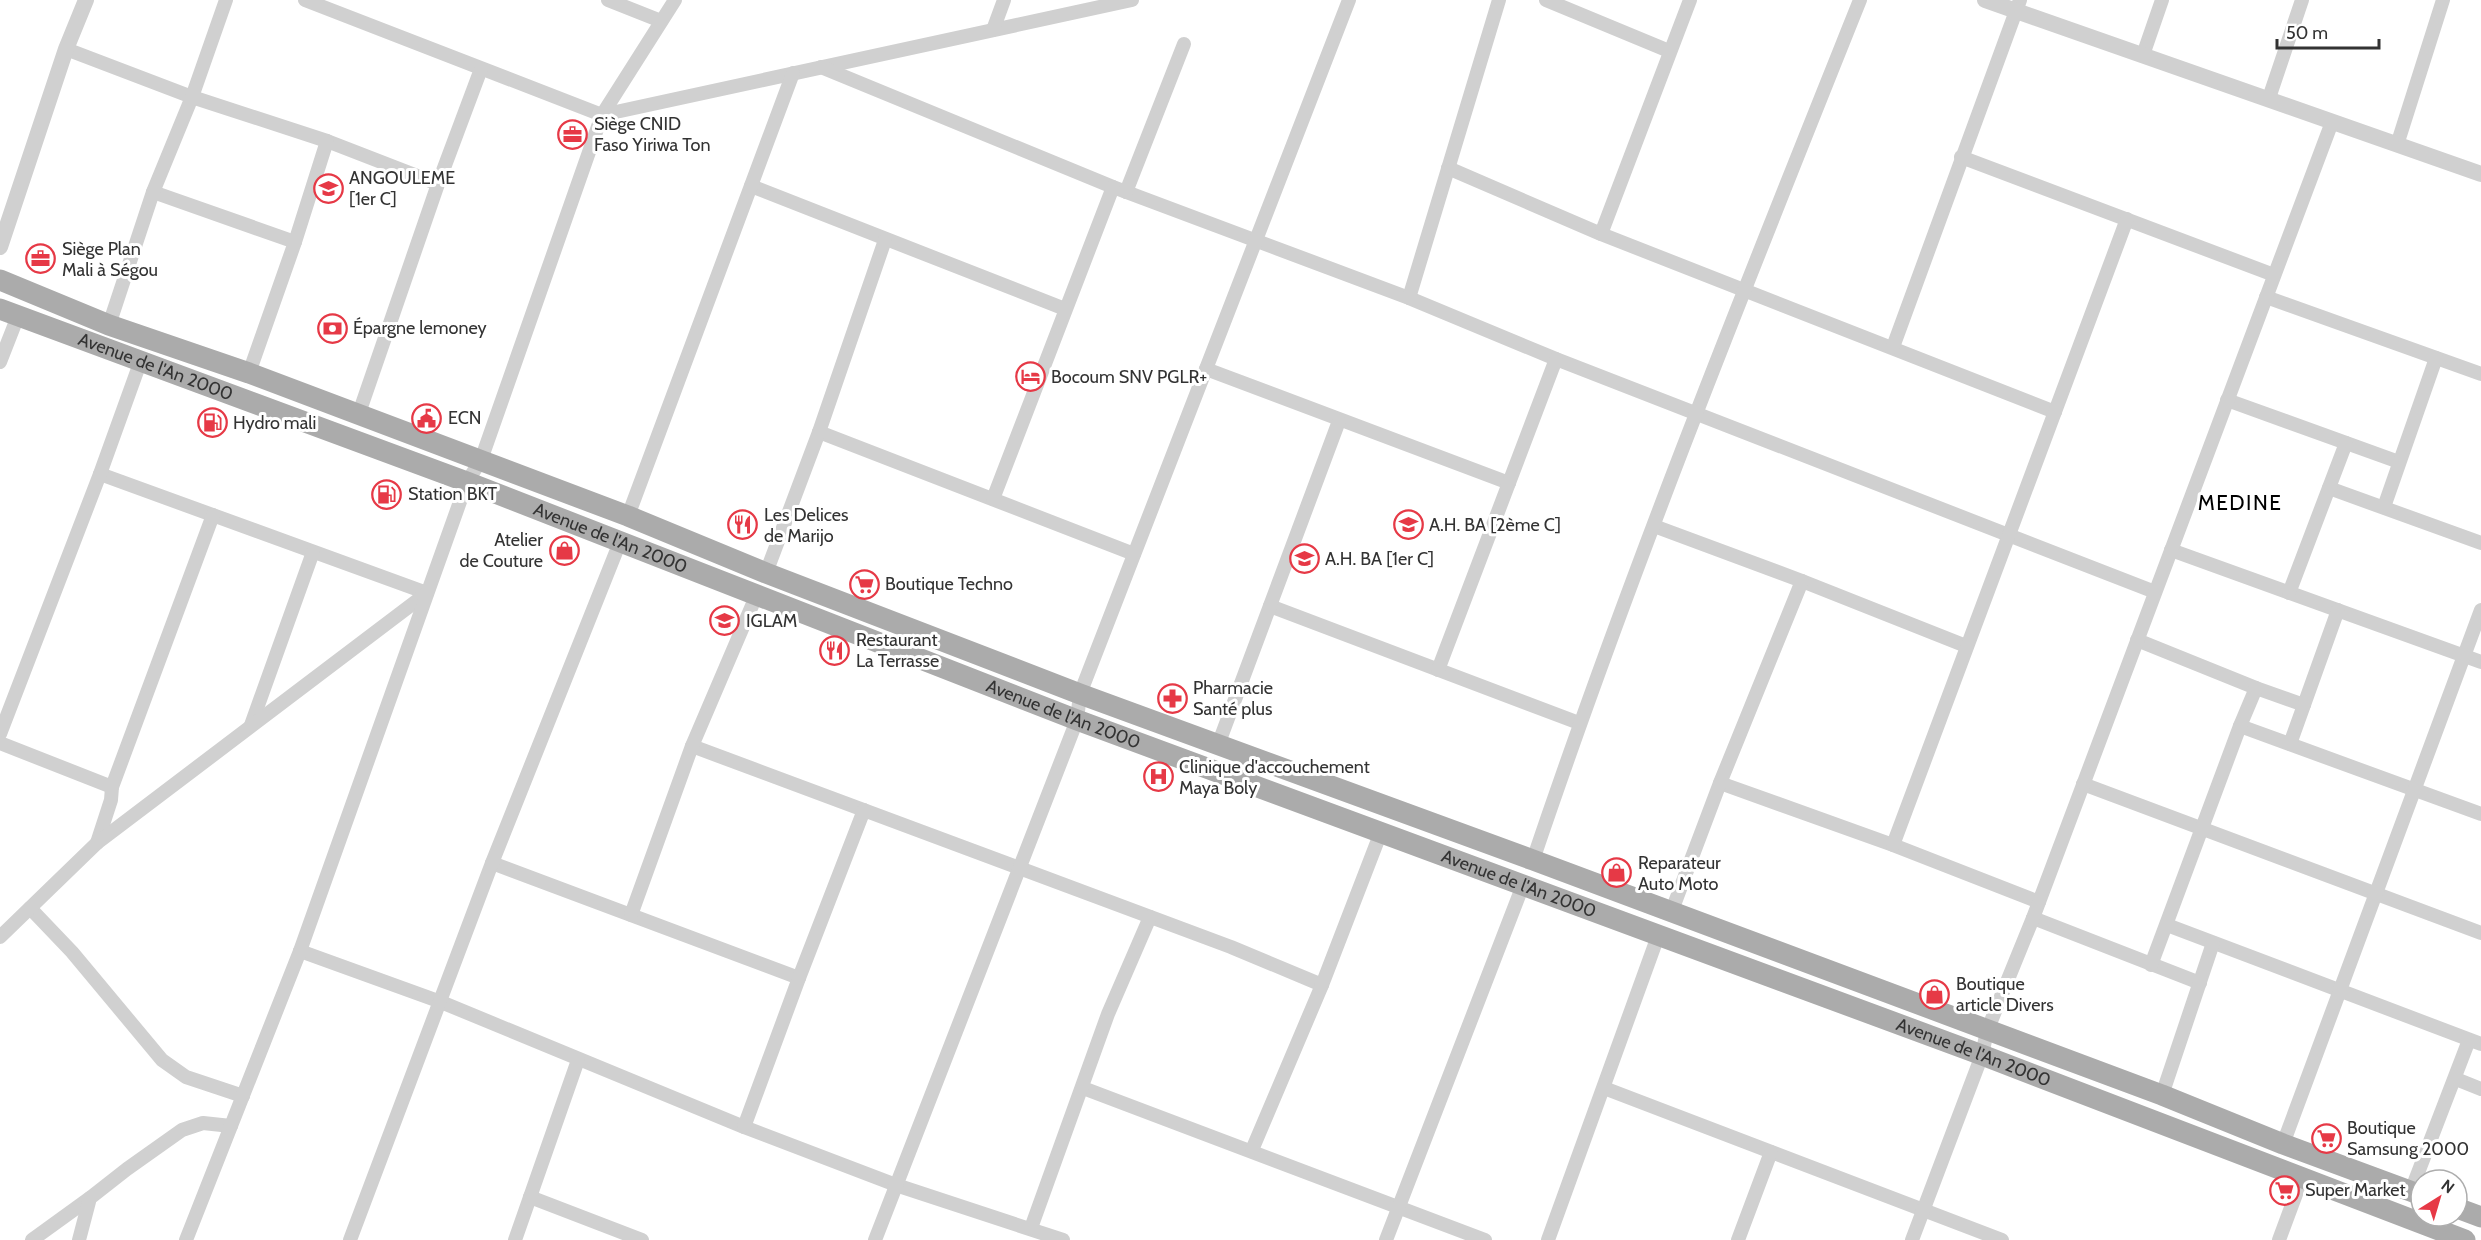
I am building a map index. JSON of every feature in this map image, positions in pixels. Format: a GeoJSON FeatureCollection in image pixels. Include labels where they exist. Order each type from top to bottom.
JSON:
{"type":"FeatureCollection","features":[{"type":"Feature","properties":{"kind":"main road","name":"Avenue de l'An 2000"},"geometry":{"type":"LineString","coordinates":[[0,280],[109,325],[249,373],[628,516],[766,573],[1080,694],[1533,860],[2162,1095],[2283,1144],[2409,1190]]}},
{"type":"Feature","properties":{"kind":"main road","name":"Avenue de l'An 2000"},"geometry":{"type":"LineString","coordinates":[[9,313],[467,482],[1077,720],[1982,1055],[2302,1178],[2439,1235],[2465,1240]]}},
{"type":"Feature","properties":{"kind":"street"},"geometry":{"type":"LineString","coordinates":[[0,247],[66,49],[86,0]]}},
{"type":"Feature","properties":{"kind":"street"},"geometry":{"type":"LineString","coordinates":[[109,325],[153,192],[192,97],[226,0]]}},
{"type":"Feature","properties":{"kind":"street"},"geometry":{"type":"LineString","coordinates":[[305,0],[340,6],[482,69],[602,115],[1132,0]]}},
{"type":"Feature","properties":{"kind":"street"},"geometry":{"type":"LineString","coordinates":[[608,0],[661,21]]}},
{"type":"Feature","properties":{"kind":"street"},"geometry":{"type":"LineString","coordinates":[[186,1240],[300,951],[467,482],[481,460],[602,115],[675,0]]}},
{"type":"Feature","properties":{"kind":"street"},"geometry":{"type":"LineString","coordinates":[[993,30],[1004,0]]}},
{"type":"Feature","properties":{"kind":"street"},"geometry":{"type":"LineString","coordinates":[[875,1240],[1077,720],[1080,694],[1349,0]]}},
{"type":"Feature","properties":{"kind":"street"},"geometry":{"type":"LineString","coordinates":[[1409,298],[1499,0]]}},
{"type":"Feature","properties":{"kind":"street"},"geometry":{"type":"LineString","coordinates":[[1546,0],[1670,51]]}},
{"type":"Feature","properties":{"kind":"street"},"geometry":{"type":"LineString","coordinates":[[1601,234],[1690,0]]}},
{"type":"Feature","properties":{"kind":"street"},"geometry":{"type":"LineString","coordinates":[[1533,860],[1579,723],[1696,414],[1860,0]]}},
{"type":"Feature","properties":{"kind":"street"},"geometry":{"type":"LineString","coordinates":[[1985,0],[2018,5],[2143,56],[2269,98],[2481,174]]}},
{"type":"Feature","properties":{"kind":"street"},"geometry":{"type":"LineString","coordinates":[[2143,56],[2162,0]]}},
{"type":"Feature","properties":{"kind":"street"},"geometry":{"type":"LineString","coordinates":[[2269,98],[2301,0]]}},
{"type":"Feature","properties":{"kind":"street"},"geometry":{"type":"LineString","coordinates":[[2397,145],[2444,0]]}},
{"type":"Feature","properties":{"kind":"street"},"geometry":{"type":"LineString","coordinates":[[1893,347],[2018,5]]}},
{"type":"Feature","properties":{"kind":"street"},"geometry":{"type":"LineString","coordinates":[[993,499],[1065,309],[1184,44]]}},
{"type":"Feature","properties":{"kind":"street"},"geometry":{"type":"LineString","coordinates":[[66,49],[192,97],[327,141],[438,184]]}},
{"type":"Feature","properties":{"kind":"street"},"geometry":{"type":"LineString","coordinates":[[821,68],[1120,189],[1255,242],[1409,298],[1556,359],[2155,592]]}},
{"type":"Feature","properties":{"kind":"street"},"geometry":{"type":"LineString","coordinates":[[358,416],[438,184],[482,69]]}},
{"type":"Feature","properties":{"kind":"street"},"geometry":{"type":"LineString","coordinates":[[628,516],[793,74]]}},
{"type":"Feature","properties":{"kind":"street"},"geometry":{"type":"LineString","coordinates":[[1912,1240],[1982,1055],[1987,1031],[2033,918],[2332,122]]}},
{"type":"Feature","properties":{"kind":"street"},"geometry":{"type":"LineString","coordinates":[[249,373],[295,242],[327,141]]}},
{"type":"Feature","properties":{"kind":"street"},"geometry":{"type":"LineString","coordinates":[[1961,157],[2274,275]]}},
{"type":"Feature","properties":{"kind":"street"},"geometry":{"type":"LineString","coordinates":[[1448,168],[1601,234],[2055,412]]}},
{"type":"Feature","properties":{"kind":"street"},"geometry":{"type":"LineString","coordinates":[[751,186],[1065,309]]}},
{"type":"Feature","properties":{"kind":"street"},"geometry":{"type":"LineString","coordinates":[[153,192],[295,242]]}},
{"type":"Feature","properties":{"kind":"street"},"geometry":{"type":"LineString","coordinates":[[1893,845],[2127,219]]}},
{"type":"Feature","properties":{"kind":"street"},"geometry":{"type":"LineString","coordinates":[[766,573],[819,432],[885,240]]}},
{"type":"Feature","properties":{"kind":"street"},"geometry":{"type":"LineString","coordinates":[[2266,297],[2481,374]]}},
{"type":"Feature","properties":{"kind":"street"},"geometry":{"type":"LineString","coordinates":[[0,362],[9,313]]}},
{"type":"Feature","properties":{"kind":"street"},"geometry":{"type":"LineString","coordinates":[[2384,507],[2436,357]]}},
{"type":"Feature","properties":{"kind":"street"},"geometry":{"type":"LineString","coordinates":[[1438,670],[1556,359]]}},
{"type":"Feature","properties":{"kind":"street"},"geometry":{"type":"LineString","coordinates":[[0,734],[140,363]]}},
{"type":"Feature","properties":{"kind":"street"},"geometry":{"type":"LineString","coordinates":[[1206,369],[1509,483]]}},
{"type":"Feature","properties":{"kind":"street"},"geometry":{"type":"LineString","coordinates":[[2227,400],[2399,462]]}},
{"type":"Feature","properties":{"kind":"street"},"geometry":{"type":"LineString","coordinates":[[1218,745],[1339,420]]}},
{"type":"Feature","properties":{"kind":"street"},"geometry":{"type":"LineString","coordinates":[[819,432],[1134,554]]}},
{"type":"Feature","properties":{"kind":"street"},"geometry":{"type":"LineString","coordinates":[[2289,593],[2346,443]]}},
{"type":"Feature","properties":{"kind":"street"},"geometry":{"type":"LineString","coordinates":[[100,474],[427,593]]}},
{"type":"Feature","properties":{"kind":"street"},"geometry":{"type":"LineString","coordinates":[[2330,488],[2481,543]]}},
{"type":"Feature","properties":{"kind":"street"},"geometry":{"type":"LineString","coordinates":[[97,843],[111,800],[112,787],[213,515]]}},
{"type":"Feature","properties":{"kind":"street"},"geometry":{"type":"LineString","coordinates":[[1654,526],[1966,646]]}},
{"type":"Feature","properties":{"kind":"street"},"geometry":{"type":"LineString","coordinates":[[350,1240],[492,863],[620,542]]}},
{"type":"Feature","properties":{"kind":"street"},"geometry":{"type":"LineString","coordinates":[[2171,550],[2481,662]]}},
{"type":"Feature","properties":{"kind":"street"},"geometry":{"type":"LineString","coordinates":[[251,726],[314,552]]}},
{"type":"Feature","properties":{"kind":"street"},"geometry":{"type":"LineString","coordinates":[[1671,913],[1720,783],[1802,581]]}},
{"type":"Feature","properties":{"kind":"street"},"geometry":{"type":"LineString","coordinates":[[0,937],[97,843],[427,593]]}},
{"type":"Feature","properties":{"kind":"street"},"geometry":{"type":"LineString","coordinates":[[631,915],[692,746],[757,594]]}},
{"type":"Feature","properties":{"kind":"street"},"geometry":{"type":"LineString","coordinates":[[1270,606],[1579,723]]}},
{"type":"Feature","properties":{"kind":"street"},"geometry":{"type":"LineString","coordinates":[[2290,744],[2337,610]]}},
{"type":"Feature","properties":{"kind":"street"},"geometry":{"type":"LineString","coordinates":[[2283,1144],[2481,610]]}},
{"type":"Feature","properties":{"kind":"street"},"geometry":{"type":"LineString","coordinates":[[2137,640],[2304,705]]}},
{"type":"Feature","properties":{"kind":"street"},"geometry":{"type":"LineString","coordinates":[[2151,965],[2256,688]]}},
{"type":"Feature","properties":{"kind":"street"},"geometry":{"type":"LineString","coordinates":[[2240,726],[2481,814]]}},
{"type":"Feature","properties":{"kind":"street"},"geometry":{"type":"LineString","coordinates":[[0,743],[112,787]]}},
{"type":"Feature","properties":{"kind":"street"},"geometry":{"type":"LineString","coordinates":[[692,746],[1150,917],[1322,984]]}},
{"type":"Feature","properties":{"kind":"street"},"geometry":{"type":"LineString","coordinates":[[1720,783],[1893,845],[2039,902]]}},
{"type":"Feature","properties":{"kind":"street"},"geometry":{"type":"LineString","coordinates":[[2083,784],[2481,933]]}},
{"type":"Feature","properties":{"kind":"street"},"geometry":{"type":"LineString","coordinates":[[744,1127],[798,978],[864,810]]}},
{"type":"Feature","properties":{"kind":"street"},"geometry":{"type":"LineString","coordinates":[[1252,1150],[1322,984],[1380,832]]}},
{"type":"Feature","properties":{"kind":"street"},"geometry":{"type":"LineString","coordinates":[[492,863],[798,978]]}},
{"type":"Feature","properties":{"kind":"street"},"geometry":{"type":"LineString","coordinates":[[1386,1240],[1523,885]]}},
{"type":"Feature","properties":{"kind":"street"},"geometry":{"type":"LineString","coordinates":[[30,908],[72,952],[162,1060],[186,1077],[243,1096]]}},
{"type":"Feature","properties":{"kind":"street"},"geometry":{"type":"LineString","coordinates":[[1031,1228],[1108,1014],[1150,917]]}},
{"type":"Feature","properties":{"kind":"street"},"geometry":{"type":"LineString","coordinates":[[2033,918],[2200,983]]}},
{"type":"Feature","properties":{"kind":"street"},"geometry":{"type":"LineString","coordinates":[[2167,925],[2475,1042],[2456,1079],[2425,1168]]}},
{"type":"Feature","properties":{"kind":"street"},"geometry":{"type":"LineString","coordinates":[[1548,1240],[1658,936]]}},
{"type":"Feature","properties":{"kind":"street"},"geometry":{"type":"LineString","coordinates":[[2162,1095],[2213,943]]}},
{"type":"Feature","properties":{"kind":"street"},"geometry":{"type":"LineString","coordinates":[[300,951],[441,1002],[744,1127],[896,1185],[1063,1240]]}},
{"type":"Feature","properties":{"kind":"street"},"geometry":{"type":"LineString","coordinates":[[515,1240],[578,1060]]}},
{"type":"Feature","properties":{"kind":"street"},"geometry":{"type":"LineString","coordinates":[[2456,1079],[2481,1089]]}},
{"type":"Feature","properties":{"kind":"street"},"geometry":{"type":"LineString","coordinates":[[1083,1088],[1485,1240]]}},
{"type":"Feature","properties":{"kind":"street"},"geometry":{"type":"LineString","coordinates":[[1604,1088],[2002,1240]]}},
{"type":"Feature","properties":{"kind":"street"},"geometry":{"type":"LineString","coordinates":[[32,1240],[182,1131],[203,1123],[231,1126]]}},
{"type":"Feature","properties":{"kind":"street"},"geometry":{"type":"LineString","coordinates":[[1738,1240],[1771,1152]]}},
{"type":"Feature","properties":{"kind":"street"},"geometry":{"type":"LineString","coordinates":[[2279,1240],[2302,1178]]}},
{"type":"Feature","properties":{"kind":"street"},"geometry":{"type":"LineString","coordinates":[[530,1197],[642,1240]]}},
{"type":"Feature","properties":{"kind":"street"},"geometry":{"type":"LineString","coordinates":[[79,1240],[90,1198]]}},
{"type":"Feature","properties":{"kind":"place","name":"Siège CNID Faso Yiriwa Ton"},"geometry":{"type":"Point","coordinates":[573,134]}},
{"type":"Feature","properties":{"kind":"place","name":"ANGOULEME [1er C]"},"geometry":{"type":"Point","coordinates":[328,188]}},
{"type":"Feature","properties":{"kind":"place","name":"Siège Plan Mali à Ségou"},"geometry":{"type":"Point","coordinates":[41,259]}},
{"type":"Feature","properties":{"kind":"place","name":"Épargne lemoney"},"geometry":{"type":"Point","coordinates":[332,328]}},
{"type":"Feature","properties":{"kind":"place","name":"Bocoum SNV PGLR+"},"geometry":{"type":"Point","coordinates":[1030,377]}},
{"type":"Feature","properties":{"kind":"place","name":"ECN"},"geometry":{"type":"Point","coordinates":[427,418]}},
{"type":"Feature","properties":{"kind":"place","name":"Hydro mali"},"geometry":{"type":"Point","coordinates":[212,423]}},
{"type":"Feature","properties":{"kind":"place","name":"Station BKT"},"geometry":{"type":"Point","coordinates":[387,494]}},
{"type":"Feature","properties":{"kind":"place","name":"Les Delices de Marijo"},"geometry":{"type":"Point","coordinates":[743,525]}},
{"type":"Feature","properties":{"kind":"place","name":"A.H. BA [2ème C]"},"geometry":{"type":"Point","coordinates":[1408,525]}},
{"type":"Feature","properties":{"kind":"place","name":"Atelier de Couture"},"geometry":{"type":"Point","coordinates":[564,550]}},
{"type":"Feature","properties":{"kind":"place","name":"A.H. BA [1er C]"},"geometry":{"type":"Point","coordinates":[1304,559]}},
{"type":"Feature","properties":{"kind":"place","name":"Boutique Techno"},"geometry":{"type":"Point","coordinates":[864,584]}},
{"type":"Feature","properties":{"kind":"place","name":"IGLAM"},"geometry":{"type":"Point","coordinates":[725,621]}},
{"type":"Feature","properties":{"kind":"place","name":"Restaurant La Terrasse"},"geometry":{"type":"Point","coordinates":[835,650]}},
{"type":"Feature","properties":{"kind":"place","name":"Pharmacie Santé plus"},"geometry":{"type":"Point","coordinates":[1172,698]}},
{"type":"Feature","properties":{"kind":"place","name":"Clinique d'accouchement Maya Boly"},"geometry":{"type":"Point","coordinates":[1158,777]}},
{"type":"Feature","properties":{"kind":"place","name":"Reparateur Auto Moto"},"geometry":{"type":"Point","coordinates":[1617,873]}},
{"type":"Feature","properties":{"kind":"place","name":"Boutique article Divers"},"geometry":{"type":"Point","coordinates":[1935,994]}},
{"type":"Feature","properties":{"kind":"place","name":"Boutique Samsung 2000"},"geometry":{"type":"Point","coordinates":[2326,1138]}},
{"type":"Feature","properties":{"kind":"place","name":"Super Market"},"geometry":{"type":"Point","coordinates":[2284,1190]}},
{"type":"Feature","properties":{"kind":"district","name":"MEDINE"},"geometry":{"type":"Point","coordinates":[2240,502]}}]}
